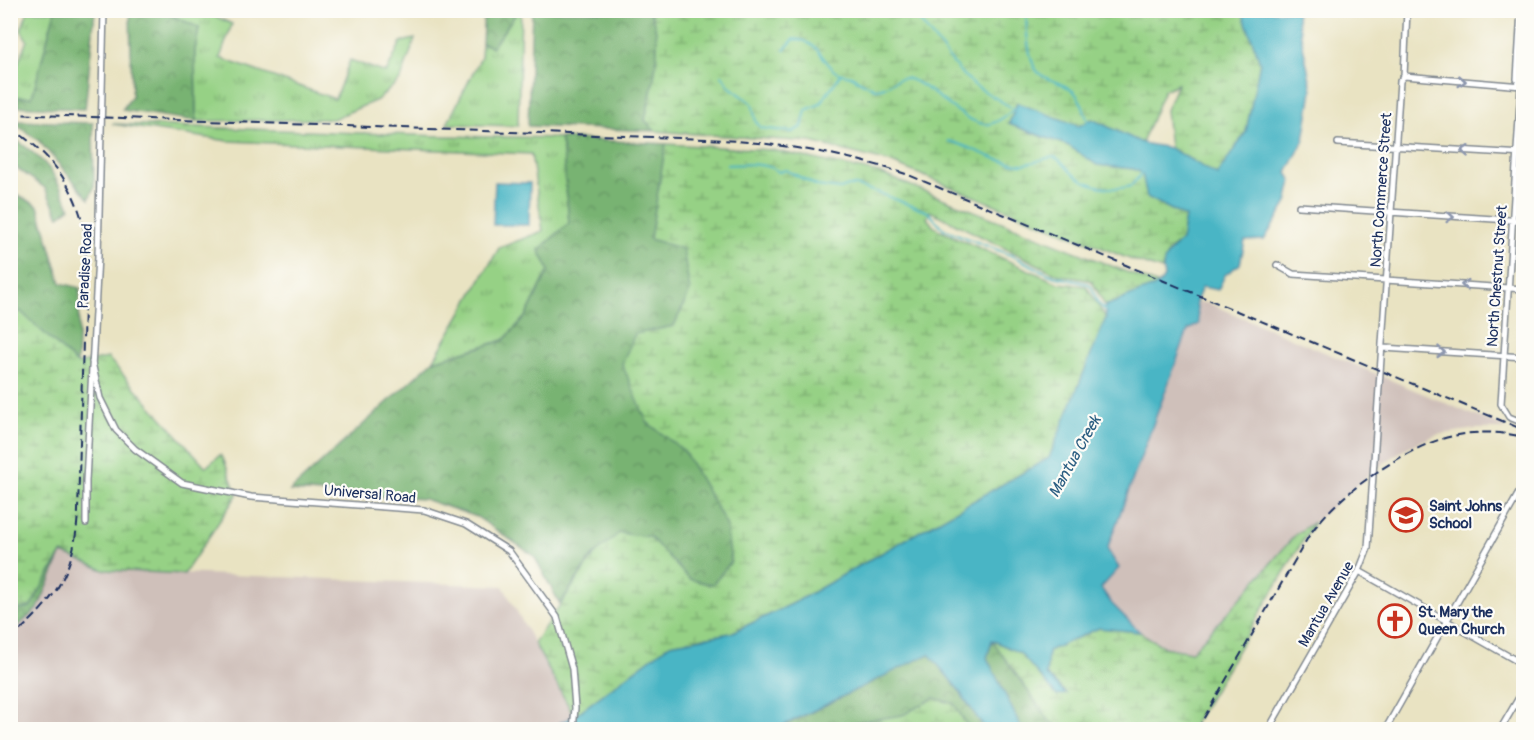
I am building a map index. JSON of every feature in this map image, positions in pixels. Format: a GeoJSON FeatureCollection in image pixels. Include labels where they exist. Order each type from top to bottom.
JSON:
{"type":"FeatureCollection","features":[{"type":"Feature","properties":{"kind":"street","name":"Paradise Road"},"geometry":{"type":"LineString","coordinates":[[86,523],[86,481],[100,213],[104,10]]}},
{"type":"Feature","properties":{"kind":"street","name":"North Commerce Street"},"geometry":{"type":"LineString","coordinates":[[1380,373],[1400,81],[1404,76],[1407,10]]}},
{"type":"Feature","properties":{"kind":"street","name":"North Chestnut Street"},"geometry":{"type":"LineString","coordinates":[[1521,10],[1517,79],[1522,86],[1520,154],[1513,221],[1501,404],[1509,417],[1524,423]]}},
{"type":"Feature","properties":{"kind":"street"},"geometry":{"type":"LineString","coordinates":[[1404,76],[1522,86]]}},
{"type":"Feature","properties":{"kind":"street"},"geometry":{"type":"LineString","coordinates":[[1338,142],[1520,154]]}},
{"type":"Feature","properties":{"kind":"street"},"geometry":{"type":"LineString","coordinates":[[1299,206],[1524,221]]}},
{"type":"Feature","properties":{"kind":"street"},"geometry":{"type":"LineString","coordinates":[[1277,265],[1293,274],[1524,289]]}},
{"type":"Feature","properties":{"kind":"street"},"geometry":{"type":"LineString","coordinates":[[1383,348],[1524,357]]}},
{"type":"Feature","properties":{"kind":"street","name":"Universal Road"},"geometry":{"type":"LineString","coordinates":[[92,362],[100,398],[116,430],[135,449],[182,483],[251,496],[424,510],[465,524],[509,550],[557,617],[572,669],[575,708],[573,729]]}},
{"type":"Feature","properties":{"kind":"street","name":"Mantua Avenue"},"geometry":{"type":"LineString","coordinates":[[1268,729],[1366,555],[1380,373]]}},
{"type":"Feature","properties":{"kind":"street"},"geometry":{"type":"LineString","coordinates":[[1385,729],[1524,484]]}},
{"type":"Feature","properties":{"kind":"street"},"geometry":{"type":"LineString","coordinates":[[1359,571],[1524,665]]}},
{"type":"Feature","properties":{"kind":"street"},"geometry":{"type":"LineString","coordinates":[[1500,729],[1524,689]]}},
{"type":"Feature","properties":{"kind":"shaded area"},"geometry":{"type":"Polygon","coordinates":[[[1196,302],[1208,303],[1507,429],[1476,429],[1436,435],[1408,447],[1375,469],[1314,522],[1296,534],[1191,652],[1164,647],[1140,632],[1112,604],[1101,588],[1119,568],[1107,549],[1188,329],[1199,324],[1196,302]]]}},
{"type":"Feature","properties":{"kind":"shaded area"},"geometry":{"type":"Polygon","coordinates":[[[62,553],[104,570],[503,586],[574,716],[545,730],[11,729],[10,632],[38,608],[62,553]]]}},
{"type":"Feature","properties":{"kind":"green space"},"geometry":{"type":"Polygon","coordinates":[[[28,11],[55,11],[32,98],[11,97],[10,84],[27,40],[21,30],[28,11]]]}},
{"type":"Feature","properties":{"kind":"green space"},"geometry":{"type":"Polygon","coordinates":[[[55,11],[95,11],[85,109],[11,106],[11,97],[32,97],[55,11]]]}},
{"type":"Feature","properties":{"kind":"green space"},"geometry":{"type":"Polygon","coordinates":[[[130,11],[163,11],[199,28],[195,50],[196,121],[122,110],[132,96],[130,11]]]}},
{"type":"Feature","properties":{"kind":"green space"},"geometry":{"type":"Polygon","coordinates":[[[163,11],[209,11],[212,15],[232,24],[220,58],[335,99],[350,60],[386,73],[401,42],[415,39],[401,79],[377,100],[333,119],[196,121],[195,50],[199,28],[163,11]]]}},
{"type":"Feature","properties":{"kind":"green space"},"geometry":{"type":"Polygon","coordinates":[[[484,11],[518,11],[492,47],[482,43],[484,11]]]}},
{"type":"Feature","properties":{"kind":"green space"},"geometry":{"type":"Polygon","coordinates":[[[518,11],[521,11],[518,126],[447,124],[481,57],[482,43],[492,47],[518,11]]]}},
{"type":"Feature","properties":{"kind":"green space"},"geometry":{"type":"Polygon","coordinates":[[[532,11],[649,11],[657,35],[657,49],[654,79],[645,120],[655,131],[528,126],[532,11]]]}},
{"type":"Feature","properties":{"kind":"green space"},"geometry":{"type":"Polygon","coordinates":[[[649,11],[1242,11],[1260,62],[1246,132],[1217,175],[1170,148],[1166,110],[1177,84],[1164,90],[1142,143],[1092,119],[1079,126],[1017,103],[1009,124],[1069,146],[1097,165],[1134,169],[1142,173],[1148,197],[1185,217],[1181,241],[1168,251],[1162,270],[889,162],[811,142],[655,131],[645,120],[654,79],[657,49],[657,35],[649,11]]]}},
{"type":"Feature","properties":{"kind":"green space"},"geometry":{"type":"Polygon","coordinates":[[[11,121],[93,123],[94,187],[89,199],[39,141],[11,121]]]}},
{"type":"Feature","properties":{"kind":"green space"},"geometry":{"type":"Polygon","coordinates":[[[112,124],[560,138],[569,223],[539,250],[549,270],[526,316],[504,340],[433,361],[499,248],[543,231],[531,154],[228,141],[112,124]]]}},
{"type":"Feature","properties":{"kind":"green space"},"geometry":{"type":"Polygon","coordinates":[[[11,136],[41,159],[59,183],[70,208],[59,216],[45,188],[11,164],[11,136]]]}},
{"type":"Feature","properties":{"kind":"green space"},"geometry":{"type":"Polygon","coordinates":[[[560,138],[666,144],[650,239],[683,249],[690,291],[674,326],[635,334],[647,422],[684,451],[726,524],[731,562],[712,585],[689,579],[650,537],[593,555],[560,604],[534,556],[477,517],[424,499],[290,491],[433,361],[504,340],[526,316],[549,270],[539,250],[569,223],[560,138]]]}},
{"type":"Feature","properties":{"kind":"green space"},"geometry":{"type":"Polygon","coordinates":[[[666,144],[772,150],[879,173],[1159,285],[1105,306],[1092,281],[1059,275],[930,211],[927,218],[939,230],[1058,283],[1086,286],[1106,318],[1049,458],[794,603],[731,633],[670,644],[574,716],[534,643],[594,555],[619,533],[650,537],[689,579],[712,585],[731,562],[726,524],[684,451],[647,422],[622,364],[635,334],[674,326],[690,291],[683,249],[650,239],[666,144]]]}},
{"type":"Feature","properties":{"kind":"green space"},"geometry":{"type":"Polygon","coordinates":[[[10,191],[38,206],[61,283],[80,288],[77,364],[19,310],[11,306],[10,191]]]}},
{"type":"Feature","properties":{"kind":"green space"},"geometry":{"type":"Polygon","coordinates":[[[10,306],[19,310],[77,364],[108,358],[206,467],[220,455],[223,458],[237,495],[184,574],[104,570],[62,553],[30,607],[11,611],[10,306]]]}},
{"type":"Feature","properties":{"kind":"green space"},"geometry":{"type":"Polygon","coordinates":[[[1314,522],[1191,729],[1097,730],[1094,726],[1089,729],[1063,729],[1050,722],[992,640],[1020,653],[1057,696],[1066,693],[1046,675],[1048,651],[1099,628],[1140,632],[1164,647],[1191,652],[1296,534],[1314,522]]]}},
{"type":"Feature","properties":{"kind":"green space"},"geometry":{"type":"Polygon","coordinates":[[[62,553],[38,608],[11,632],[11,611],[30,607],[62,553]]]}},
{"type":"Feature","properties":{"kind":"green space"},"geometry":{"type":"Polygon","coordinates":[[[992,640],[1050,722],[1063,729],[1022,729],[987,658],[992,640]]]}},
{"type":"Feature","properties":{"kind":"green space"},"geometry":{"type":"Polygon","coordinates":[[[929,653],[958,689],[985,729],[969,729],[954,704],[934,698],[903,715],[846,724],[841,729],[776,730],[929,653]]]}},
{"type":"Feature","properties":{"kind":"green space"},"geometry":{"type":"Polygon","coordinates":[[[934,698],[954,704],[969,729],[841,729],[846,724],[903,715],[934,698]]]}},
{"type":"Feature","properties":{"kind":"water","name":"Mantua Creek"},"geometry":{"type":"Polygon","coordinates":[[[1242,11],[1296,11],[1312,90],[1304,140],[1287,173],[1292,181],[1287,203],[1264,240],[1245,241],[1240,264],[1225,275],[1218,290],[1202,287],[1196,302],[1199,324],[1188,330],[1107,549],[1119,568],[1101,588],[1112,604],[1140,632],[1099,628],[1048,651],[1046,675],[1066,694],[1057,696],[1020,653],[992,640],[987,658],[1022,729],[985,729],[958,689],[929,654],[776,729],[545,730],[574,716],[670,644],[731,633],[794,603],[1049,458],[1106,318],[1105,306],[1159,285],[1164,277],[1163,266],[1166,256],[1181,241],[1185,217],[1147,197],[1142,173],[1134,169],[1097,165],[1069,146],[1009,124],[1017,103],[1079,126],[1092,119],[1142,143],[1170,148],[1217,175],[1246,132],[1260,62],[1242,11]]]}},
{"type":"Feature","properties":{"kind":"water"},"geometry":{"type":"Polygon","coordinates":[[[495,182],[530,183],[529,225],[493,225],[495,182]]]}},
{"type":"Feature","properties":{"kind":"waterway"},"geometry":{"type":"LineString","coordinates":[[911,10],[960,72],[974,85],[1017,111]]}},
{"type":"Feature","properties":{"kind":"waterway"},"geometry":{"type":"LineString","coordinates":[[1027,10],[1028,44],[1036,69],[1044,77],[1066,86],[1077,95],[1088,122]]}},
{"type":"Feature","properties":{"kind":"waterway"},"geometry":{"type":"LineString","coordinates":[[784,50],[794,39],[805,41],[816,48],[833,70],[851,76],[875,89],[880,89],[900,79],[909,79],[971,120],[981,124],[997,122],[1014,109]]}},
{"type":"Feature","properties":{"kind":"waterway"},"geometry":{"type":"LineString","coordinates":[[722,75],[730,87],[752,103],[756,122],[761,128],[792,132],[802,127],[806,110],[820,104],[841,74]]}},
{"type":"Feature","properties":{"kind":"waterway"},"geometry":{"type":"LineString","coordinates":[[948,141],[1010,163],[1025,164],[1054,157],[1078,178],[1100,187],[1131,186],[1142,173]]}},
{"type":"Feature","properties":{"kind":"waterway"},"geometry":{"type":"LineString","coordinates":[[727,165],[761,165],[779,172],[786,170],[817,186],[840,189],[856,186],[879,193],[928,212],[944,229],[1013,256],[1053,276],[1089,284],[1098,303],[1106,311]]}},
{"type":"Feature","properties":{"kind":"railway"},"geometry":{"type":"LineString","coordinates":[[10,114],[707,139],[758,143],[832,154],[906,174],[1524,430]]}},
{"type":"Feature","properties":{"kind":"railway"},"geometry":{"type":"LineString","coordinates":[[10,128],[39,149],[61,175],[77,205],[86,239],[78,511],[73,551],[60,583],[51,597],[40,611],[10,639]]}},
{"type":"Feature","properties":{"kind":"railway"},"geometry":{"type":"LineString","coordinates":[[1197,730],[1310,534],[1340,500],[1377,472],[1429,443],[1464,434],[1483,432],[1524,437]]}},
{"type":"Feature","properties":{"kind":"place","name":"Saint Johns School"},"geometry":{"type":"Point","coordinates":[1406,515]}},
{"type":"Feature","properties":{"kind":"place","name":"St. Mary the Queen Church"},"geometry":{"type":"Point","coordinates":[1395,621]}}]}
